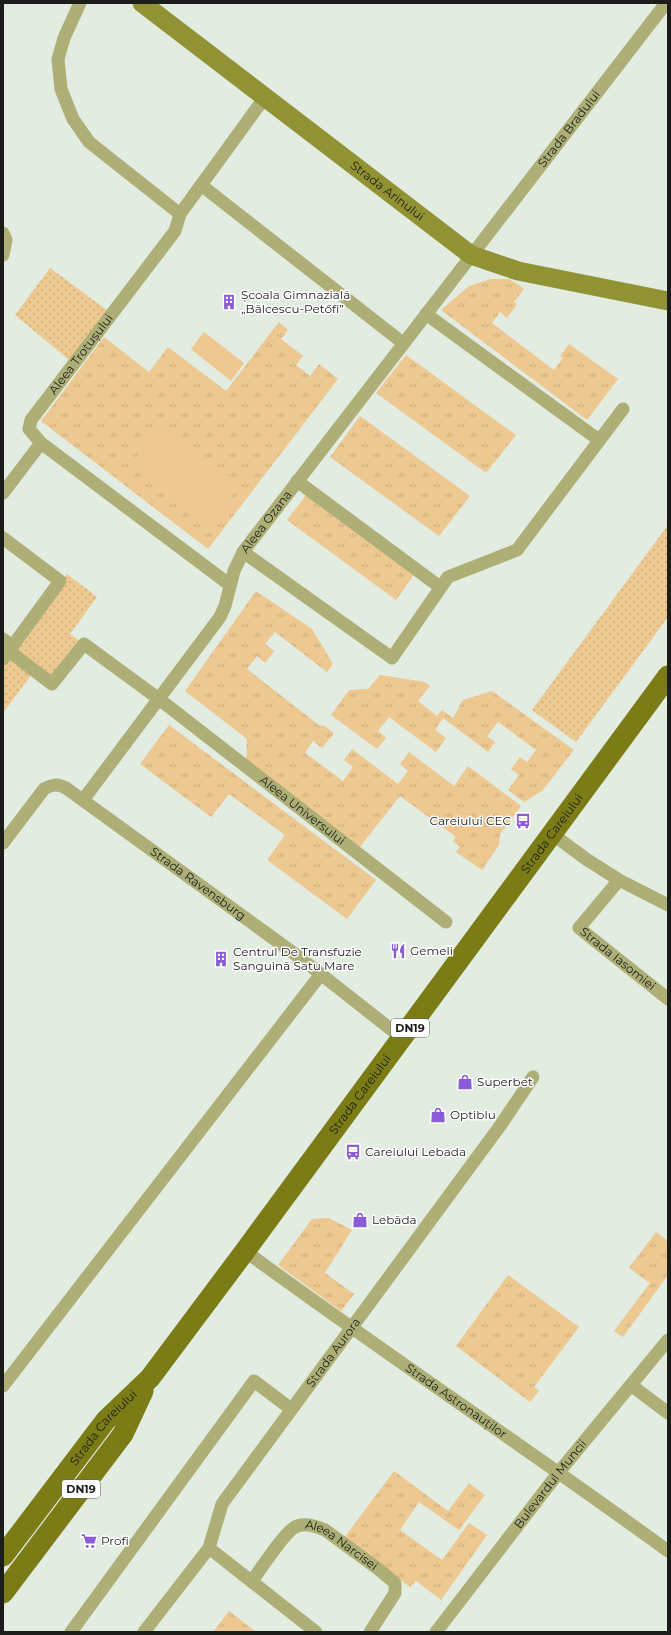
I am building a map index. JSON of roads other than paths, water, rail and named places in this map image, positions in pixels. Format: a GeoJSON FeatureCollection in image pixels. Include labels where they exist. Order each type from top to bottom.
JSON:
{"type":"FeatureCollection","features":[{"type":"Feature","properties":{"kind":"main road","name":"Strada Careiului"},"geometry":{"type":"LineString","coordinates":[[3,1556],[106,1420],[150,1378],[402,1038],[551,833],[667,678]]}},
{"type":"Feature","properties":{"kind":"main road","name":"Strada Careiului"},"geometry":{"type":"LineString","coordinates":[[3,1593],[123,1434],[150,1378]]}},
{"type":"Feature","properties":{"kind":"street"},"geometry":{"type":"LineString","coordinates":[[80,3],[64,38],[58,59],[61,89],[73,119],[90,142],[180,214]]}},
{"type":"Feature","properties":{"kind":"street","name":"Strada Arinului"},"geometry":{"type":"LineString","coordinates":[[142,3],[471,255],[518,271],[668,301]]}},
{"type":"Feature","properties":{"kind":"street","name":"Strada Bradului"},"geometry":{"type":"LineString","coordinates":[[471,255],[666,3]]}},
{"type":"Feature","properties":{"kind":"street","name":"Aleea Trotușului"},"geometry":{"type":"LineString","coordinates":[[41,443],[29,429],[31,420],[175,231],[180,214],[265,97]]}},
{"type":"Feature","properties":{"kind":"street"},"geometry":{"type":"LineString","coordinates":[[202,185],[403,343]]}},
{"type":"Feature","properties":{"kind":"street"},"geometry":{"type":"LineString","coordinates":[[3,233],[6,240],[3,255]]}},
{"type":"Feature","properties":{"kind":"street","name":"Aleea Ozana"},"geometry":{"type":"LineString","coordinates":[[82,800],[220,616],[225,606],[234,571],[243,552],[471,255]]}},
{"type":"Feature","properties":{"kind":"street"},"geometry":{"type":"LineString","coordinates":[[426,314],[599,440]]}},
{"type":"Feature","properties":{"kind":"street"},"geometry":{"type":"LineString","coordinates":[[243,552],[392,658],[448,577],[517,550],[623,410]]}},
{"type":"Feature","properties":{"kind":"street"},"geometry":{"type":"LineString","coordinates":[[3,493],[41,443],[230,585]]}},
{"type":"Feature","properties":{"kind":"street"},"geometry":{"type":"LineString","coordinates":[[297,481],[440,587]]}},
{"type":"Feature","properties":{"kind":"street"},"geometry":{"type":"LineString","coordinates":[[3,538],[60,581],[7,649]]}},
{"type":"Feature","properties":{"kind":"street","name":"Aleea Universului"},"geometry":{"type":"LineString","coordinates":[[7,649],[52,684],[84,644],[159,699],[446,922]]}},
{"type":"Feature","properties":{"kind":"street","name":"Strada Ravensburg"},"geometry":{"type":"LineString","coordinates":[[3,843],[44,788],[52,784],[66,788],[321,974],[402,1038]]}},
{"type":"Feature","properties":{"kind":"street"},"geometry":{"type":"LineString","coordinates":[[551,833],[586,859],[619,880],[668,905]]}},
{"type":"Feature","properties":{"kind":"street","name":"Strada Iasomiei"},"geometry":{"type":"LineString","coordinates":[[619,880],[579,928],[668,999]]}},
{"type":"Feature","properties":{"kind":"street"},"geometry":{"type":"LineString","coordinates":[[3,1386],[321,974]]}},
{"type":"Feature","properties":{"kind":"street","name":"Strada Aurora"},"geometry":{"type":"LineString","coordinates":[[144,1632],[209,1548],[222,1504],[500,1126],[533,1077]]}},
{"type":"Feature","properties":{"kind":"street","name":"Strada Astronauților"},"geometry":{"type":"LineString","coordinates":[[245,1251],[351,1328],[559,1472],[668,1550]]}},
{"type":"Feature","properties":{"kind":"street","name":"Bulevardul Muncii"},"geometry":{"type":"LineString","coordinates":[[436,1632],[559,1472],[668,1340]]}},
{"type":"Feature","properties":{"kind":"street"},"geometry":{"type":"LineString","coordinates":[[71,1632],[254,1381],[292,1409]]}},
{"type":"Feature","properties":{"kind":"street"},"geometry":{"type":"LineString","coordinates":[[631,1385],[668,1413]]}},
{"type":"Feature","properties":{"kind":"street","name":"Aleea Narcisei"},"geometry":{"type":"LineString","coordinates":[[252,1581],[283,1539],[294,1527],[304,1525],[321,1528],[378,1568],[395,1583],[396,1593],[370,1632]]}},
{"type":"Feature","properties":{"kind":"street"},"geometry":{"type":"LineString","coordinates":[[209,1548],[316,1632]]}},
{"type":"Feature","properties":{"kind":"place","name":"Școala Gimnazială „Bălcescu-Petőfi”"},"geometry":{"type":"Point","coordinates":[229,302]}},
{"type":"Feature","properties":{"kind":"place","name":"Careiului CEC"},"geometry":{"type":"Point","coordinates":[523,821]}},
{"type":"Feature","properties":{"kind":"place","name":"Gemeli"},"geometry":{"type":"Point","coordinates":[398,951]}},
{"type":"Feature","properties":{"kind":"place","name":"Centrul De Transfuzie Sanguină Satu Mare"},"geometry":{"type":"Point","coordinates":[221,959]}},
{"type":"Feature","properties":{"kind":"place","name":"Superbet"},"geometry":{"type":"Point","coordinates":[465,1082]}},
{"type":"Feature","properties":{"kind":"place","name":"Optiblu"},"geometry":{"type":"Point","coordinates":[438,1115]}},
{"type":"Feature","properties":{"kind":"place","name":"Careiului Lebada"},"geometry":{"type":"Point","coordinates":[353,1152]}},
{"type":"Feature","properties":{"kind":"place","name":"Lebăda"},"geometry":{"type":"Point","coordinates":[360,1220]}},
{"type":"Feature","properties":{"kind":"place","name":"Profi"},"geometry":{"type":"Point","coordinates":[89,1541]}}]}
